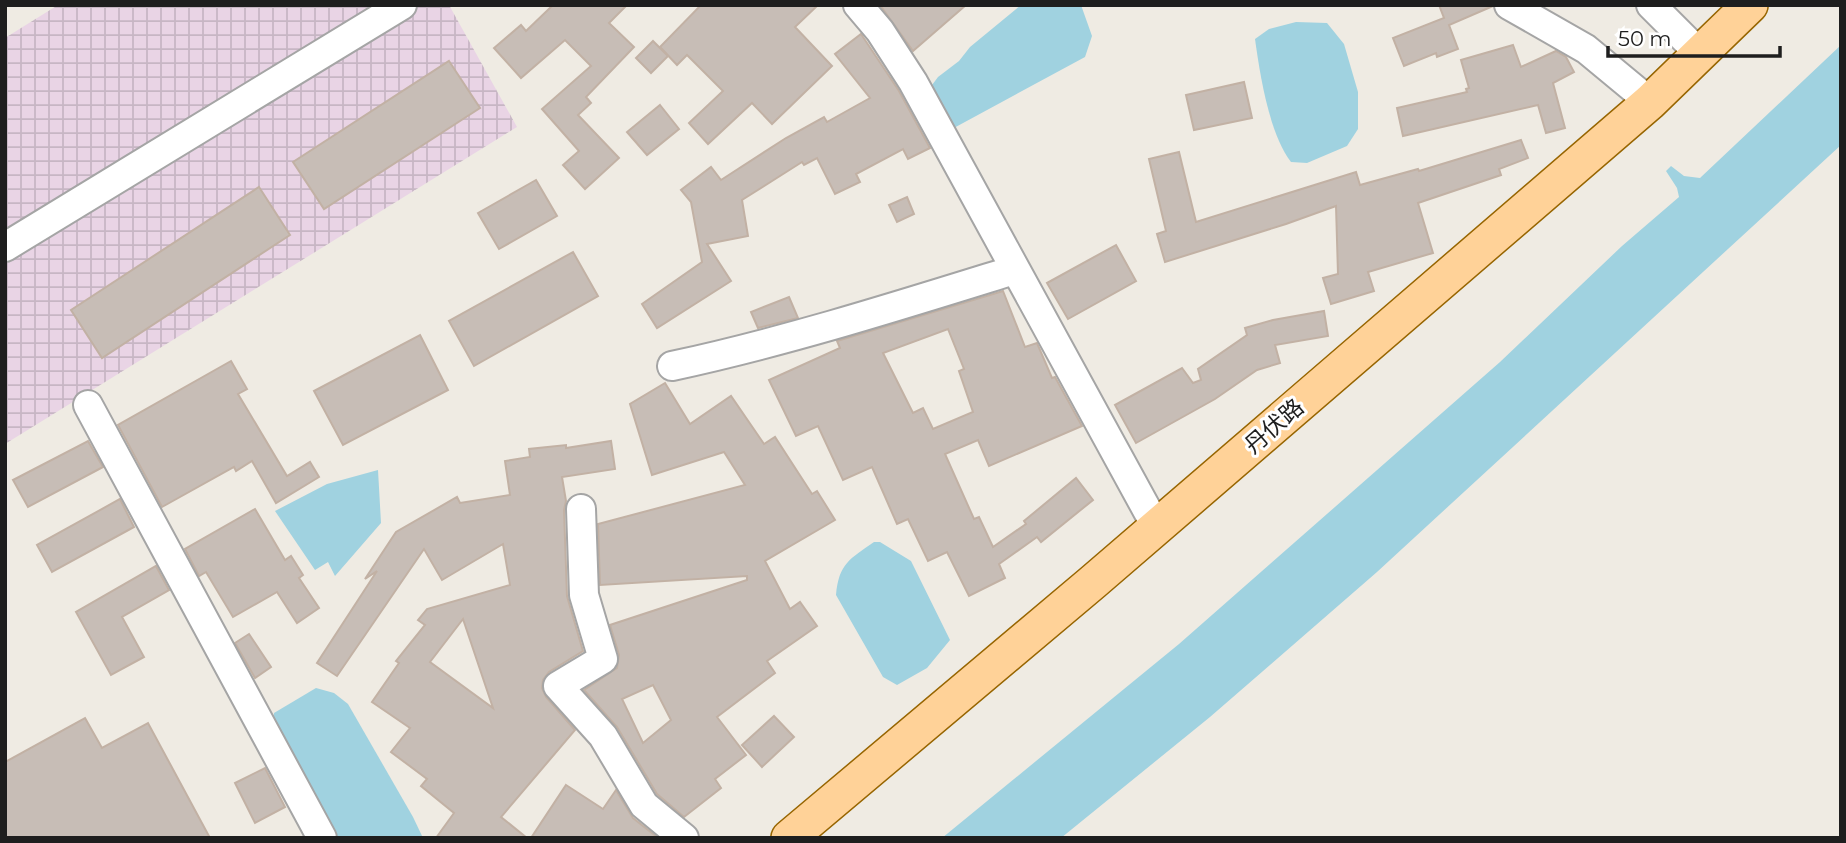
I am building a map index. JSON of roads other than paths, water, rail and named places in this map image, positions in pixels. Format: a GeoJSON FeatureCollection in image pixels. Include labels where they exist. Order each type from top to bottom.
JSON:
{"type":"FeatureCollection","features":[{"type":"Feature","properties":{"kind":"main road","name":"丹伏路"},"geometry":{"type":"LineString","coordinates":[[789,838],[1157,528],[1650,102],[1751,5]]}},
{"type":"Feature","properties":{"kind":"street"},"geometry":{"type":"LineString","coordinates":[[5,247],[402,5]]}},
{"type":"Feature","properties":{"kind":"street"},"geometry":{"type":"LineString","coordinates":[[858,5],[880,32],[913,82],[1157,528]]}},
{"type":"Feature","properties":{"kind":"street"},"geometry":{"type":"LineString","coordinates":[[1509,5],[1586,49],[1650,102]]}},
{"type":"Feature","properties":{"kind":"street"},"geometry":{"type":"LineString","coordinates":[[1651,5],[1700,54]]}},
{"type":"Feature","properties":{"kind":"street"},"geometry":{"type":"LineString","coordinates":[[672,366],[738,352],[1014,270]]}},
{"type":"Feature","properties":{"kind":"street"},"geometry":{"type":"LineString","coordinates":[[88,405],[322,838]]}},
{"type":"Feature","properties":{"kind":"street"},"geometry":{"type":"LineString","coordinates":[[581,509],[584,595],[603,659],[558,687],[603,736],[644,804],[684,838]]}},
{"type":"Feature","properties":{"kind":"water"},"geometry":{"type":"Polygon","coordinates":[[[1021,5],[1081,5],[1092,36],[1085,57],[952,129],[929,89],[970,47],[1021,5]]]}},
{"type":"Feature","properties":{"kind":"water"},"geometry":{"type":"Polygon","coordinates":[[[1296,22],[1327,23],[1344,44],[1358,92],[1358,129],[1347,146],[1307,163],[1291,162],[1277,136],[1267,103],[1255,39],[1269,29],[1296,22]]]}},
{"type":"Feature","properties":{"kind":"water"},"geometry":{"type":"Polygon","coordinates":[[[1841,45],[1841,145],[1377,572],[1210,717],[1061,838],[942,838],[1179,644],[1500,362],[1622,246],[1679,197],[1677,188],[1666,171],[1671,166],[1684,176],[1700,178],[1841,45]]]}},
{"type":"Feature","properties":{"kind":"water"},"geometry":{"type":"Polygon","coordinates":[[[378,470],[381,523],[335,576],[328,562],[315,570],[275,511],[327,484],[378,470]]]}},
{"type":"Feature","properties":{"kind":"water"},"geometry":{"type":"Polygon","coordinates":[[[874,542],[880,542],[911,561],[950,640],[927,668],[897,685],[883,677],[836,595],[840,576],[847,563],[874,542]]]}},
{"type":"Feature","properties":{"kind":"water"},"geometry":{"type":"Polygon","coordinates":[[[316,688],[334,693],[348,704],[423,838],[331,838],[273,725],[274,713],[316,688]]]}}]}
